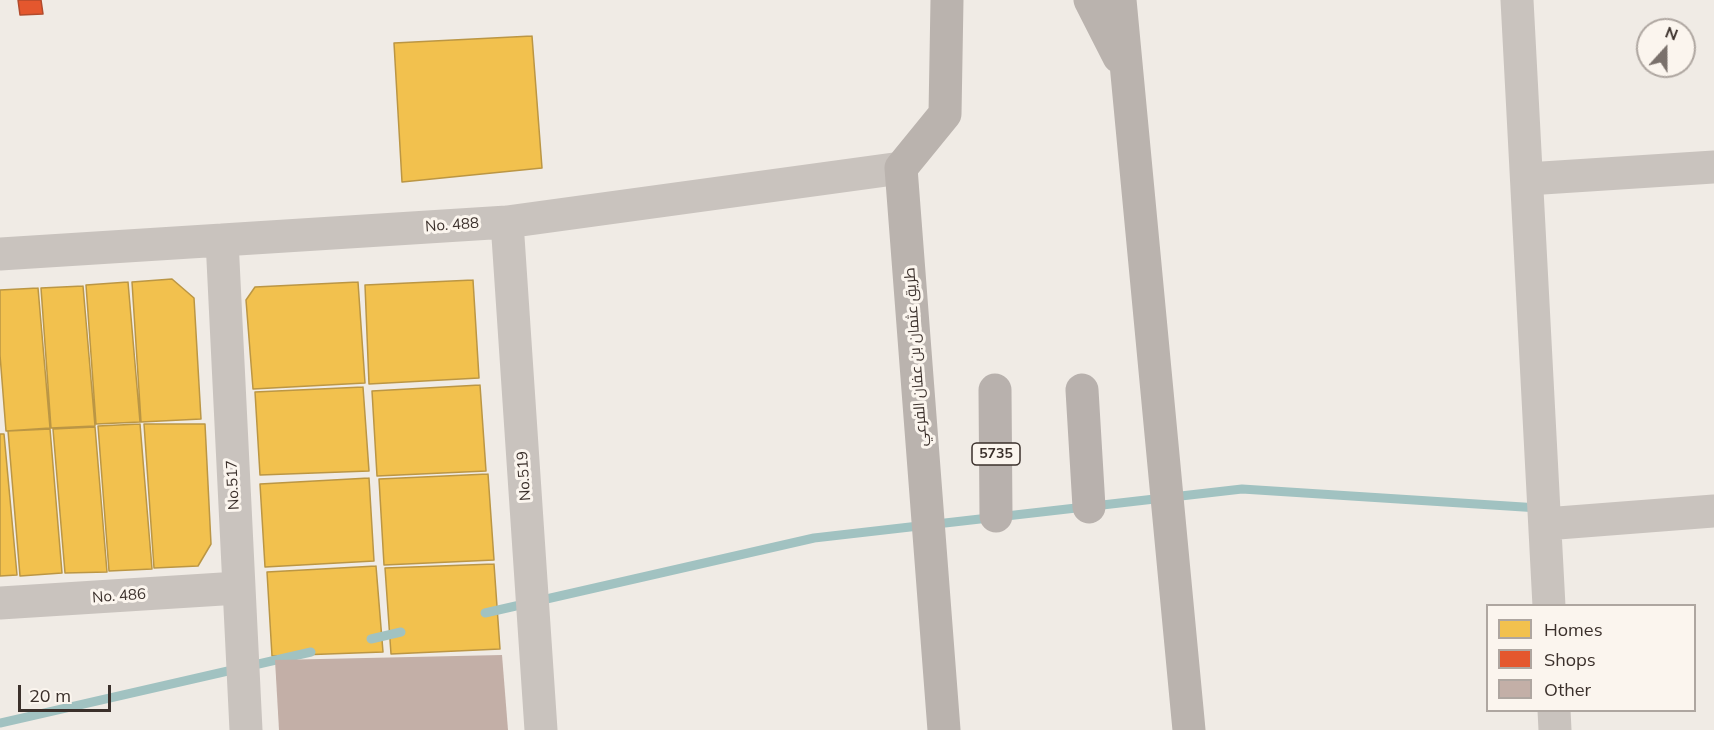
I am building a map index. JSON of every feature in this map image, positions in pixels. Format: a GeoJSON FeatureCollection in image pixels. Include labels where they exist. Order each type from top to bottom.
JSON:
{"type":"FeatureCollection","features":[{"type":"Feature","properties":{"kind":"main road"},"geometry":{"type":"LineString","coordinates":[[1090,0],[1126,72]]}},
{"type":"Feature","properties":{"kind":"main road"},"geometry":{"type":"LineString","coordinates":[[1120,0],[1189,730]]}},
{"type":"Feature","properties":{"kind":"main road"},"geometry":{"type":"LineString","coordinates":[[901,168],[945,114],[949,2]]}},
{"type":"Feature","properties":{"kind":"main road","name":"طريق عثمان بن عفان الفرعي"},"geometry":{"type":"LineString","coordinates":[[901,168],[944,730]]}},
{"type":"Feature","properties":{"kind":"main road","name":"5735"},"geometry":{"type":"LineString","coordinates":[[995,390],[996,516]]}},
{"type":"Feature","properties":{"kind":"main road"},"geometry":{"type":"LineString","coordinates":[[1082,390],[1089,507]]}},
{"type":"Feature","properties":{"kind":"street"},"geometry":{"type":"LineString","coordinates":[[1517,0],[1549,604]]}},
{"type":"Feature","properties":{"kind":"street"},"geometry":{"type":"LineString","coordinates":[[1527,178],[1714,167]]}},
{"type":"Feature","properties":{"kind":"street","name":"No. 488"},"geometry":{"type":"LineString","coordinates":[[0,254],[507,222],[901,168]]}},
{"type":"Feature","properties":{"kind":"street","name":"No.519"},"geometry":{"type":"LineString","coordinates":[[507,222],[541,730]]}},
{"type":"Feature","properties":{"kind":"street","name":"No.517"},"geometry":{"type":"LineString","coordinates":[[222,240],[246,730]]}},
{"type":"Feature","properties":{"kind":"street"},"geometry":{"type":"LineString","coordinates":[[1545,525],[1714,511]]}},
{"type":"Feature","properties":{"kind":"street","name":"No. 486"},"geometry":{"type":"LineString","coordinates":[[0,603],[238,588]]}},
{"type":"Feature","properties":{"kind":"street"},"geometry":{"type":"LineString","coordinates":[[1554,712],[1556,730]]}},
{"type":"Feature","properties":{"kind":"building: Homes"},"geometry":{"type":"Polygon","coordinates":[[[532,36],[542,168],[402,182],[394,43],[532,36]]]}},
{"type":"Feature","properties":{"kind":"building: Homes"},"geometry":{"type":"Polygon","coordinates":[[[172,279],[194,298],[201,419],[141,422],[132,282],[172,279]]]}},
{"type":"Feature","properties":{"kind":"building: Homes"},"geometry":{"type":"Polygon","coordinates":[[[473,280],[479,378],[369,384],[365,285],[473,280]]]}},
{"type":"Feature","properties":{"kind":"building: Homes"},"geometry":{"type":"Polygon","coordinates":[[[128,282],[140,422],[96,424],[86,285],[128,282]]]}},
{"type":"Feature","properties":{"kind":"building: Homes"},"geometry":{"type":"Polygon","coordinates":[[[358,282],[365,383],[253,389],[246,300],[255,287],[358,282]]]}},
{"type":"Feature","properties":{"kind":"building: Homes"},"geometry":{"type":"Polygon","coordinates":[[[83,286],[95,426],[51,428],[41,288],[83,286]]]}},
{"type":"Feature","properties":{"kind":"building: Homes"},"geometry":{"type":"Polygon","coordinates":[[[38,288],[50,428],[6,431],[0,355],[0,290],[38,288]]]}},
{"type":"Feature","properties":{"kind":"building: Homes"},"geometry":{"type":"Polygon","coordinates":[[[480,385],[486,471],[377,476],[372,391],[480,385]]]}},
{"type":"Feature","properties":{"kind":"building: Homes"},"geometry":{"type":"Polygon","coordinates":[[[363,387],[369,471],[260,475],[255,392],[363,387]]]}},
{"type":"Feature","properties":{"kind":"building: Homes"},"geometry":{"type":"Polygon","coordinates":[[[140,424],[152,569],[109,571],[98,426],[140,424]]]}},
{"type":"Feature","properties":{"kind":"building: Homes"},"geometry":{"type":"Polygon","coordinates":[[[144,424],[205,424],[211,544],[198,566],[154,568],[144,424]]]}},
{"type":"Feature","properties":{"kind":"building: Homes"},"geometry":{"type":"Polygon","coordinates":[[[95,427],[107,572],[65,573],[53,429],[95,427]]]}},
{"type":"Feature","properties":{"kind":"building: Homes"},"geometry":{"type":"Polygon","coordinates":[[[50,429],[62,573],[20,576],[8,431],[50,429]]]}},
{"type":"Feature","properties":{"kind":"building: Homes"},"geometry":{"type":"Polygon","coordinates":[[[0,434],[4,434],[17,575],[0,576],[0,434]]]}},
{"type":"Feature","properties":{"kind":"building: Homes"},"geometry":{"type":"Polygon","coordinates":[[[488,474],[494,560],[384,565],[379,479],[488,474]]]}},
{"type":"Feature","properties":{"kind":"building: Homes"},"geometry":{"type":"Polygon","coordinates":[[[369,478],[374,561],[265,567],[260,484],[369,478]]]}},
{"type":"Feature","properties":{"kind":"building: Homes"},"geometry":{"type":"Polygon","coordinates":[[[494,564],[500,649],[391,654],[385,568],[494,564]]]}},
{"type":"Feature","properties":{"kind":"building: Homes"},"geometry":{"type":"Polygon","coordinates":[[[376,566],[383,652],[272,656],[267,572],[376,566]]]}},
{"type":"Feature","properties":{"kind":"building: Shops"},"geometry":{"type":"Polygon","coordinates":[[[18,0],[41,0],[43,14],[20,15],[18,0]]]}},
{"type":"Feature","properties":{"kind":"building: Other"},"geometry":{"type":"Polygon","coordinates":[[[502,655],[508,730],[279,730],[275,660],[502,655]]]}},
{"type":"Feature","properties":{"kind":"waterway"},"geometry":{"type":"LineString","coordinates":[[485,613],[814,538],[1242,489],[1539,508]]}},
{"type":"Feature","properties":{"kind":"waterway"},"geometry":{"type":"LineString","coordinates":[[371,639],[401,632]]}},
{"type":"Feature","properties":{"kind":"waterway"},"geometry":{"type":"LineString","coordinates":[[0,723],[311,652]]}}]}
